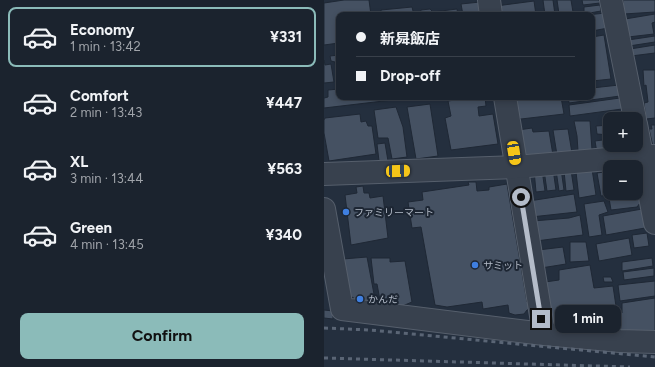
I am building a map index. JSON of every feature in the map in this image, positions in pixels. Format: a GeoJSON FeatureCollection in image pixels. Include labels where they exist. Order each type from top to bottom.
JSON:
{"type":"FeatureCollection","features":[{"type":"Feature","properties":{"kind":"street"},"geometry":{"type":"LineString","coordinates":[[489,0],[491,12]]}},
{"type":"Feature","properties":{"kind":"street"},"geometry":{"type":"LineString","coordinates":[[611,0],[634,112]]}},
{"type":"Feature","properties":{"kind":"street"},"geometry":{"type":"LineString","coordinates":[[505,100],[544,334]]}},
{"type":"Feature","properties":{"kind":"street"},"geometry":{"type":"LineString","coordinates":[[643,141],[649,156],[655,223]]}},
{"type":"Feature","properties":{"kind":"street"},"geometry":{"type":"LineString","coordinates":[[324,174],[516,167],[649,156]]}},
{"type":"Feature","properties":{"kind":"street"},"geometry":{"type":"LineString","coordinates":[[324,209],[328,258],[342,309],[544,334],[620,342],[655,342]]}},
{"type":"Feature","properties":{"kind":"building"},"geometry":{"type":"Polygon","coordinates":[[[344,0],[369,0],[371,12],[336,12],[336,43],[324,45],[324,3],[344,0]]]}},
{"type":"Feature","properties":{"kind":"building"},"geometry":{"type":"Polygon","coordinates":[[[543,0],[553,0],[555,12],[545,12],[543,0]]]}},
{"type":"Feature","properties":{"kind":"building"},"geometry":{"type":"Polygon","coordinates":[[[557,0],[571,0],[573,12],[559,12],[557,0]]]}},
{"type":"Feature","properties":{"kind":"building"},"geometry":{"type":"Polygon","coordinates":[[[582,0],[599,0],[600,3],[583,5],[582,0]]]}},
{"type":"Feature","properties":{"kind":"building"},"geometry":{"type":"Polygon","coordinates":[[[623,0],[655,0],[655,12],[624,14],[623,0]]]}},
{"type":"Feature","properties":{"kind":"building"},"geometry":{"type":"Polygon","coordinates":[[[534,1],[536,12],[497,12],[496,6],[534,1]]]}},
{"type":"Feature","properties":{"kind":"building"},"geometry":{"type":"Polygon","coordinates":[[[480,2],[482,12],[462,12],[461,4],[480,2]]]}},
{"type":"Feature","properties":{"kind":"building"},"geometry":{"type":"Polygon","coordinates":[[[600,5],[601,11],[584,12],[584,7],[600,5]]]}},
{"type":"Feature","properties":{"kind":"building"},"geometry":{"type":"Polygon","coordinates":[[[412,7],[413,12],[381,12],[381,10],[412,7]]]}},
{"type":"Feature","properties":{"kind":"building"},"geometry":{"type":"Polygon","coordinates":[[[430,9],[433,12],[420,12],[421,10],[430,9]]]}},
{"type":"Feature","properties":{"kind":"building"},"geometry":{"type":"Polygon","coordinates":[[[457,9],[458,12],[433,12],[457,9]]]}},
{"type":"Feature","properties":{"kind":"building"},"geometry":{"type":"Polygon","coordinates":[[[606,13],[608,28],[595,30],[595,14],[606,13]]]}},
{"type":"Feature","properties":{"kind":"building"},"geometry":{"type":"Polygon","coordinates":[[[655,14],[655,22],[652,23],[654,34],[628,37],[625,19],[655,14]]]}},
{"type":"Feature","properties":{"kind":"building"},"geometry":{"type":"Polygon","coordinates":[[[604,35],[611,79],[595,81],[595,36],[604,35]]]}},
{"type":"Feature","properties":{"kind":"building"},"geometry":{"type":"Polygon","coordinates":[[[655,36],[655,42],[629,46],[628,40],[655,36]]]}},
{"type":"Feature","properties":{"kind":"building"},"geometry":{"type":"Polygon","coordinates":[[[655,45],[655,53],[631,56],[630,49],[655,45]]]}},
{"type":"Feature","properties":{"kind":"building"},"geometry":{"type":"Polygon","coordinates":[[[336,55],[336,69],[335,62],[331,61],[330,56],[336,55]]]}},
{"type":"Feature","properties":{"kind":"building"},"geometry":{"type":"Polygon","coordinates":[[[324,60],[325,65],[331,64],[334,82],[324,83],[324,60]]]}},
{"type":"Feature","properties":{"kind":"building"},"geometry":{"type":"Polygon","coordinates":[[[643,70],[655,70],[655,118],[646,119],[644,103],[648,102],[646,85],[644,86],[643,70]]]}},
{"type":"Feature","properties":{"kind":"building"},"geometry":{"type":"Polygon","coordinates":[[[619,85],[620,96],[595,99],[595,88],[619,85]]]}},
{"type":"Feature","properties":{"kind":"building"},"geometry":{"type":"Polygon","coordinates":[[[336,89],[336,100],[392,100],[324,108],[324,98],[328,97],[328,90],[336,89]]]}},
{"type":"Feature","properties":{"kind":"building"},"geometry":{"type":"Polygon","coordinates":[[[620,98],[622,109],[570,116],[569,105],[620,98]]]}},
{"type":"Feature","properties":{"kind":"building"},"geometry":{"type":"Polygon","coordinates":[[[485,100],[486,106],[478,107],[479,116],[493,114],[498,144],[451,150],[445,118],[451,116],[448,101],[485,100]]]}},
{"type":"Feature","properties":{"kind":"building"},"geometry":{"type":"Polygon","coordinates":[[[512,100],[562,100],[564,114],[521,119],[515,114],[512,100]]]}},
{"type":"Feature","properties":{"kind":"building"},"geometry":{"type":"Polygon","coordinates":[[[568,100],[591,100],[569,103],[568,100]]]}},
{"type":"Feature","properties":{"kind":"building"},"geometry":{"type":"Polygon","coordinates":[[[430,104],[438,156],[416,159],[407,107],[430,104]]]}},
{"type":"Feature","properties":{"kind":"building"},"geometry":{"type":"Polygon","coordinates":[[[396,107],[403,127],[407,157],[392,159],[388,138],[378,138],[374,110],[396,107]]]}},
{"type":"Feature","properties":{"kind":"building"},"geometry":{"type":"Polygon","coordinates":[[[360,114],[361,122],[366,121],[368,126],[372,126],[376,154],[329,161],[324,133],[325,118],[360,114]]]}},
{"type":"Feature","properties":{"kind":"building"},"geometry":{"type":"Polygon","coordinates":[[[574,121],[590,121],[592,150],[578,151],[574,121]]]}},
{"type":"Feature","properties":{"kind":"building"},"geometry":{"type":"Polygon","coordinates":[[[651,125],[655,125],[655,151],[649,129],[652,129],[651,125]]]}},
{"type":"Feature","properties":{"kind":"building"},"geometry":{"type":"Polygon","coordinates":[[[596,126],[603,126],[603,134],[597,134],[596,126]]]}},
{"type":"Feature","properties":{"kind":"building"},"geometry":{"type":"Polygon","coordinates":[[[532,128],[533,132],[549,131],[553,155],[522,157],[518,130],[532,128]]]}},
{"type":"Feature","properties":{"kind":"building"},"geometry":{"type":"Polygon","coordinates":[[[568,129],[572,153],[557,155],[553,130],[568,129]]]}},
{"type":"Feature","properties":{"kind":"building"},"geometry":{"type":"Polygon","coordinates":[[[603,140],[603,152],[631,152],[597,153],[595,141],[603,140]]]}},
{"type":"Feature","properties":{"kind":"building"},"geometry":{"type":"Polygon","coordinates":[[[385,143],[388,161],[379,161],[377,144],[385,143]]]}},
{"type":"Feature","properties":{"kind":"building"},"geometry":{"type":"Polygon","coordinates":[[[553,169],[556,190],[547,191],[544,170],[553,169]]]}},
{"type":"Feature","properties":{"kind":"building"},"geometry":{"type":"Polygon","coordinates":[[[561,169],[564,190],[559,191],[556,170],[561,169]]]}},
{"type":"Feature","properties":{"kind":"building"},"geometry":{"type":"Polygon","coordinates":[[[592,169],[596,195],[579,198],[576,172],[592,169]]]}},
{"type":"Feature","properties":{"kind":"building"},"geometry":{"type":"Polygon","coordinates":[[[534,170],[542,170],[545,191],[536,192],[534,170]]]}},
{"type":"Feature","properties":{"kind":"building"},"geometry":{"type":"Polygon","coordinates":[[[571,170],[574,190],[566,191],[564,171],[571,170]]]}},
{"type":"Feature","properties":{"kind":"building"},"geometry":{"type":"Polygon","coordinates":[[[603,172],[603,196],[601,196],[597,173],[603,172]]]}},
{"type":"Feature","properties":{"kind":"building"},"geometry":{"type":"Polygon","coordinates":[[[468,182],[476,182],[477,191],[489,190],[489,187],[507,184],[527,302],[530,309],[524,314],[515,315],[509,313],[508,305],[483,309],[482,302],[447,307],[435,305],[421,227],[412,228],[408,202],[423,200],[422,192],[469,185],[468,182]]]}},
{"type":"Feature","properties":{"kind":"building"},"geometry":{"type":"Polygon","coordinates":[[[363,186],[364,193],[369,193],[370,198],[383,196],[388,238],[351,245],[345,195],[357,193],[356,187],[363,186]]]}},
{"type":"Feature","properties":{"kind":"building"},"geometry":{"type":"Polygon","coordinates":[[[574,194],[577,212],[531,217],[529,201],[574,194]]]}},
{"type":"Feature","properties":{"kind":"building"},"geometry":{"type":"Polygon","coordinates":[[[609,200],[640,200],[640,203],[637,207],[611,210],[609,200]]]}},
{"type":"Feature","properties":{"kind":"building"},"geometry":{"type":"Polygon","coordinates":[[[604,201],[608,212],[599,215],[602,235],[589,237],[584,204],[604,201]]]}},
{"type":"Feature","properties":{"kind":"building"},"geometry":{"type":"Polygon","coordinates":[[[642,209],[645,228],[606,235],[603,216],[642,209]]]}},
{"type":"Feature","properties":{"kind":"building"},"geometry":{"type":"Polygon","coordinates":[[[580,215],[583,235],[536,241],[533,221],[569,218],[580,215]]]}},
{"type":"Feature","properties":{"kind":"building"},"geometry":{"type":"Polygon","coordinates":[[[647,233],[649,246],[634,248],[632,235],[647,233]]]}},
{"type":"Feature","properties":{"kind":"building"},"geometry":{"type":"Polygon","coordinates":[[[629,238],[632,255],[599,261],[596,244],[629,238]]]}},
{"type":"Feature","properties":{"kind":"building"},"geometry":{"type":"Polygon","coordinates":[[[570,242],[586,242],[589,261],[570,262],[570,242]]]}},
{"type":"Feature","properties":{"kind":"building"},"geometry":{"type":"Polygon","coordinates":[[[563,247],[566,264],[541,268],[538,250],[563,247]]]}},
{"type":"Feature","properties":{"kind":"building"},"geometry":{"type":"Polygon","coordinates":[[[367,257],[377,310],[354,307],[353,297],[350,299],[343,259],[367,257]]]}},
{"type":"Feature","properties":{"kind":"building"},"geometry":{"type":"Polygon","coordinates":[[[371,258],[390,258],[390,262],[405,261],[412,302],[400,307],[382,311],[377,284],[374,284],[371,258]]]}},
{"type":"Feature","properties":{"kind":"building"},"geometry":{"type":"Polygon","coordinates":[[[652,258],[653,266],[622,271],[622,262],[652,258]]]}},
{"type":"Feature","properties":{"kind":"building"},"geometry":{"type":"Polygon","coordinates":[[[590,265],[594,288],[613,286],[617,313],[622,313],[622,303],[655,298],[655,335],[554,326],[545,282],[559,280],[559,270],[590,265]]]}},
{"type":"Feature","properties":{"kind":"building"},"geometry":{"type":"Polygon","coordinates":[[[654,268],[654,276],[624,280],[623,272],[654,268]]]}},
{"type":"Feature","properties":{"kind":"building"},"geometry":{"type":"Polygon","coordinates":[[[603,277],[611,277],[613,282],[604,282],[603,277]]]}},
{"type":"Feature","properties":{"kind":"building"},"geometry":{"type":"Polygon","coordinates":[[[655,281],[655,296],[620,301],[618,285],[655,281]]]}},
{"type":"Feature","properties":{"kind":"building"},"geometry":{"type":"Polygon","coordinates":[[[324,310],[333,311],[333,319],[324,318],[324,310]]]}},
{"type":"Feature","properties":{"kind":"railway"},"geometry":{"type":"LineString","coordinates":[[324,328],[370,330],[655,357]]}},
{"type":"Feature","properties":{"kind":"railway"},"geometry":{"type":"LineString","coordinates":[[324,358],[630,367]]}},
{"type":"Feature","properties":{"kind":"place","name":"ファミリーマート"},"geometry":{"type":"Point","coordinates":[346,212]}},
{"type":"Feature","properties":{"kind":"place","name":"サミット"},"geometry":{"type":"Point","coordinates":[475,265]}},
{"type":"Feature","properties":{"kind":"place","name":"かんだ"},"geometry":{"type":"Point","coordinates":[360,299]}},
{"type":"Feature","properties":{"kind":"route"},"geometry":{"type":"LineString","coordinates":[[521,197],[541,319]]}}]}
